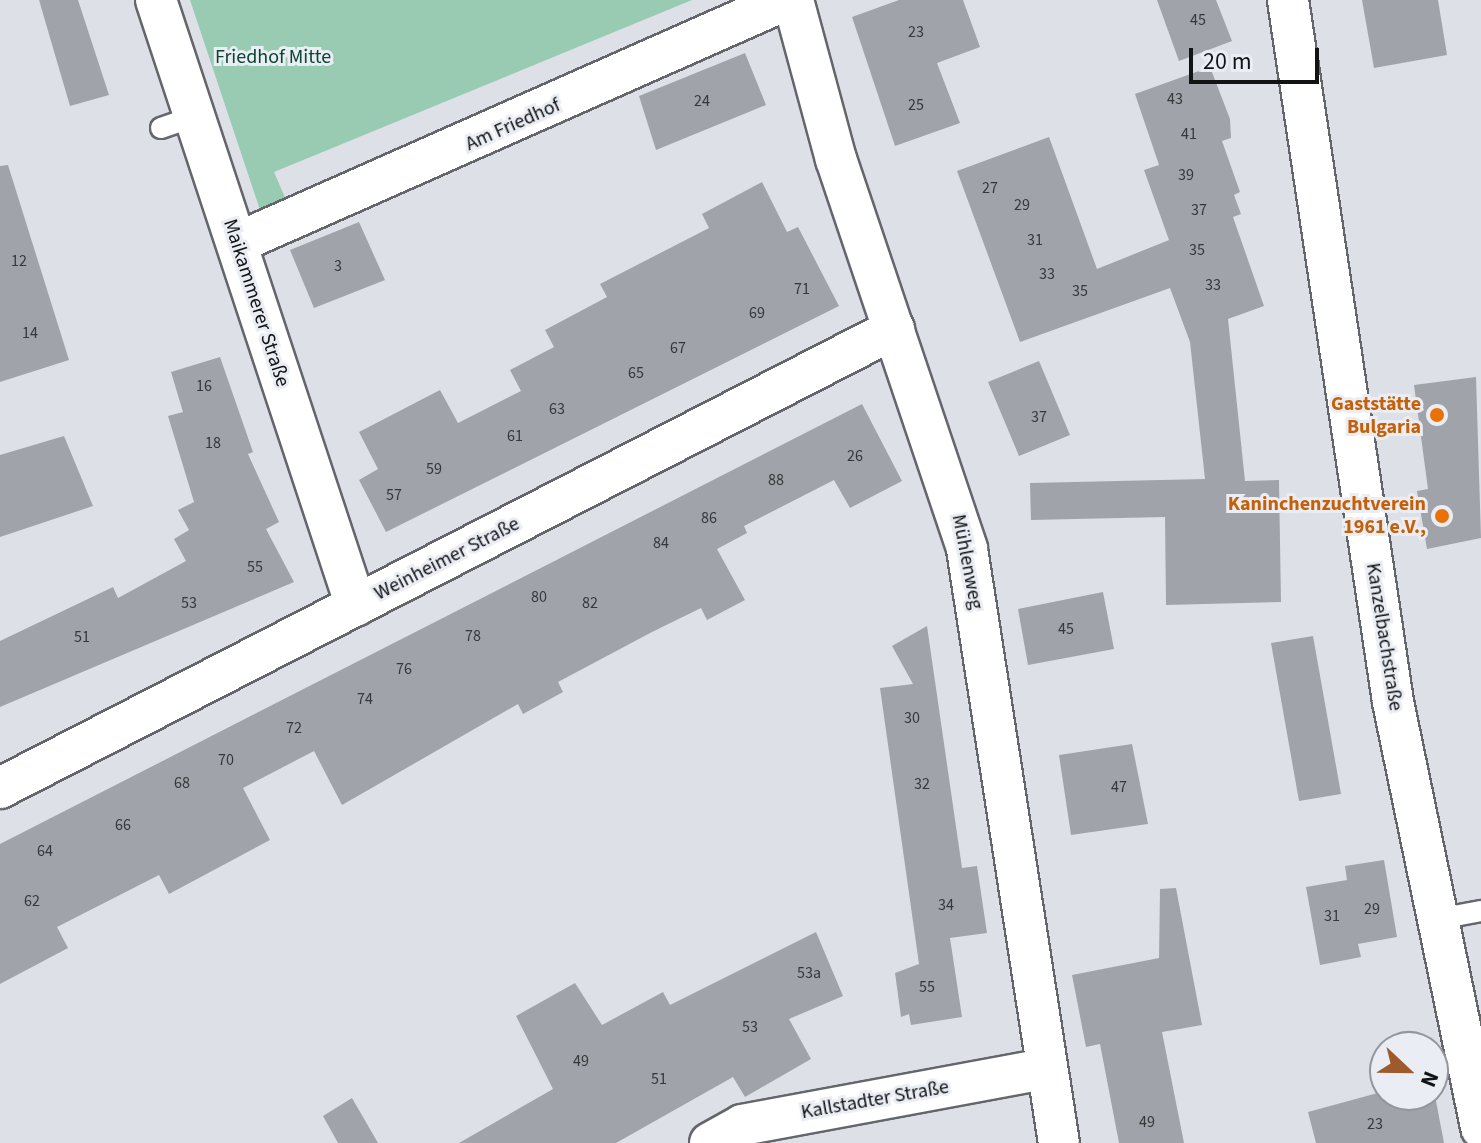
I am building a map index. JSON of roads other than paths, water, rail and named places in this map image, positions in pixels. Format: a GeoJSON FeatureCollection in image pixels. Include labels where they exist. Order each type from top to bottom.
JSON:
{"type":"FeatureCollection","features":[{"type":"Feature","properties":{"kind":"street","name":"Maikammerer Straße"},"geometry":{"type":"LineString","coordinates":[[156,0],[178,122],[237,243],[356,606]]}},
{"type":"Feature","properties":{"kind":"street","name":"Am Friedhof"},"geometry":{"type":"LineString","coordinates":[[237,243],[786,0]]}},
{"type":"Feature","properties":{"kind":"street","name":"Mühlenweg"},"geometry":{"type":"LineString","coordinates":[[793,0],[894,329],[967,549],[1045,1069],[1059,1143]]}},
{"type":"Feature","properties":{"kind":"street","name":"Kanzelbachstraße"},"geometry":{"type":"LineString","coordinates":[[1288,0],[1393,702],[1481,1128]]}},
{"type":"Feature","properties":{"kind":"street","name":"Weinheimer Straße"},"geometry":{"type":"LineString","coordinates":[[0,788],[894,329]]}},
{"type":"Feature","properties":{"kind":"street","name":"Kallstadter Straße"},"geometry":{"type":"LineString","coordinates":[[710,1143],[742,1125],[1045,1069]]}},
{"type":"Feature","properties":{"kind":"lane"},"geometry":{"type":"LineString","coordinates":[[1438,919],[1481,911]]}},
{"type":"Feature","properties":{"kind":"place","name":"Gaststätte Bulgaria"},"geometry":{"type":"Point","coordinates":[1437,415]}},
{"type":"Feature","properties":{"kind":"place","name":"Kaninchenzuchtverein 1961 e.V.,"},"geometry":{"type":"Point","coordinates":[1442,516]}},
{"type":"Feature","properties":{"kind":"park label","name":"Friedhof Mitte"},"geometry":{"type":"Point","coordinates":[273,57]}}]}
